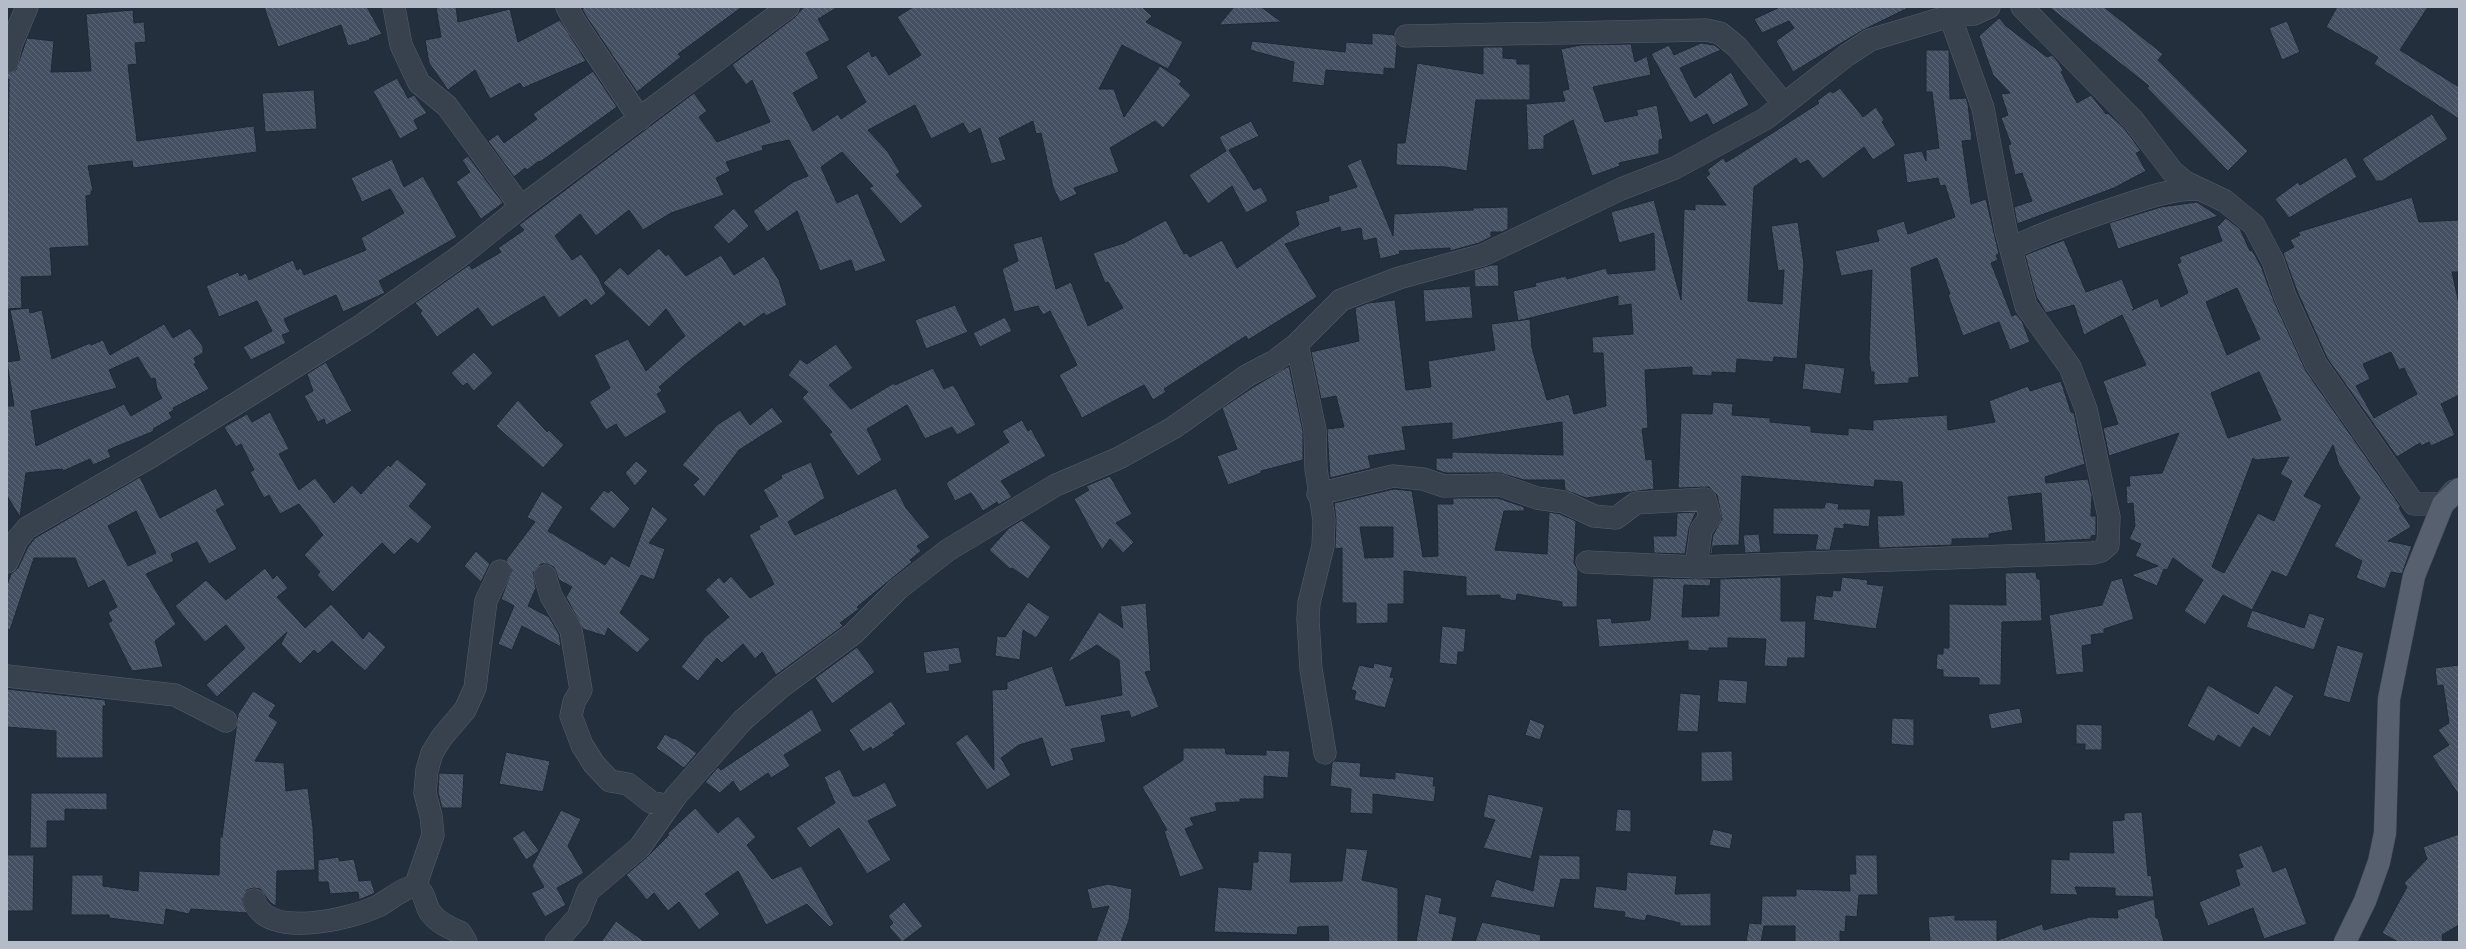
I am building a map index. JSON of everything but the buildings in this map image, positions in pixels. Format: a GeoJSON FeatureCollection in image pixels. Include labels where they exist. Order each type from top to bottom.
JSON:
{"type":"FeatureCollection","features":[{"type":"Feature","properties":{"kind":"main road"},"geometry":{"type":"LineString","coordinates":[[2345,942],[2365,901],[2379,862],[2385,833],[2389,699],[2414,576],[2443,504],[2459,489]]}},
{"type":"Feature","properties":{"kind":"street"},"geometry":{"type":"LineString","coordinates":[[7,62],[11,45],[27,7]]}},
{"type":"Feature","properties":{"kind":"street"},"geometry":{"type":"LineString","coordinates":[[394,7],[401,45],[419,83],[448,106],[521,207]]}},
{"type":"Feature","properties":{"kind":"street"},"geometry":{"type":"LineString","coordinates":[[567,7],[575,22],[640,119]]}},
{"type":"Feature","properties":{"kind":"street"},"geometry":{"type":"LineString","coordinates":[[7,562],[12,538],[152,456],[362,324],[460,256],[521,207],[788,7]]}},
{"type":"Feature","properties":{"kind":"street"},"geometry":{"type":"LineString","coordinates":[[556,942],[578,917],[588,891],[640,847],[669,806],[719,745],[758,705],[853,634],[898,589],[948,550],[1056,485],[1119,458],[1173,428],[1297,344],[1341,300],[1399,278],[1484,255],[1621,189],[1675,168],[1765,119],[1847,55],[1870,40],[1950,16],[1974,14],[1989,7]]}},
{"type":"Feature","properties":{"kind":"street"},"geometry":{"type":"LineString","coordinates":[[2022,7],[2133,120],[2172,171],[2184,182],[2225,201],[2254,225],[2273,261],[2285,296],[2316,364],[2414,504],[2443,504],[2459,486]]}},
{"type":"Feature","properties":{"kind":"street"},"geometry":{"type":"LineString","coordinates":[[1587,562],[1696,567],[2093,553],[2108,545],[2109,517],[2086,409],[2070,367],[2026,306],[2011,248],[1983,108],[1950,16]]}},
{"type":"Feature","properties":{"kind":"street"},"geometry":{"type":"LineString","coordinates":[[1406,36],[1706,30],[1720,33],[1737,47],[1784,104]]}},
{"type":"Feature","properties":{"kind":"street"},"geometry":{"type":"LineString","coordinates":[[2011,248],[2058,226],[2147,197],[2176,189],[2199,188]]}},
{"type":"Feature","properties":{"kind":"street"},"geometry":{"type":"LineString","coordinates":[[1297,344],[1315,430],[1318,494],[1324,520],[1323,546],[1309,603],[1308,619],[1311,669],[1325,754]]}},
{"type":"Feature","properties":{"kind":"street"},"geometry":{"type":"LineString","coordinates":[[1318,494],[1393,476],[1423,479],[1444,486],[1500,485],[1537,498],[1564,502],[1594,516],[1616,518],[1636,503],[1705,499],[1710,517],[1701,530],[1696,567]]}},
{"type":"Feature","properties":{"kind":"street"},"geometry":{"type":"LineString","coordinates":[[415,887],[433,835],[431,816],[425,793],[427,770],[432,753],[442,737],[466,710],[475,688],[486,601],[500,571]]}},
{"type":"Feature","properties":{"kind":"street"},"geometry":{"type":"LineString","coordinates":[[545,576],[551,596],[571,630],[581,690],[574,702],[571,716],[582,745],[594,764],[610,780],[628,784],[651,802],[669,806]]}},
{"type":"Feature","properties":{"kind":"street"},"geometry":{"type":"LineString","coordinates":[[7,676],[175,695],[226,720]]}},
{"type":"Feature","properties":{"kind":"street"},"geometry":{"type":"LineString","coordinates":[[254,900],[257,910],[268,919],[278,922],[314,922],[348,918],[382,904],[408,887],[415,887],[421,891],[433,916],[450,929],[460,932],[466,942]]}}]}
